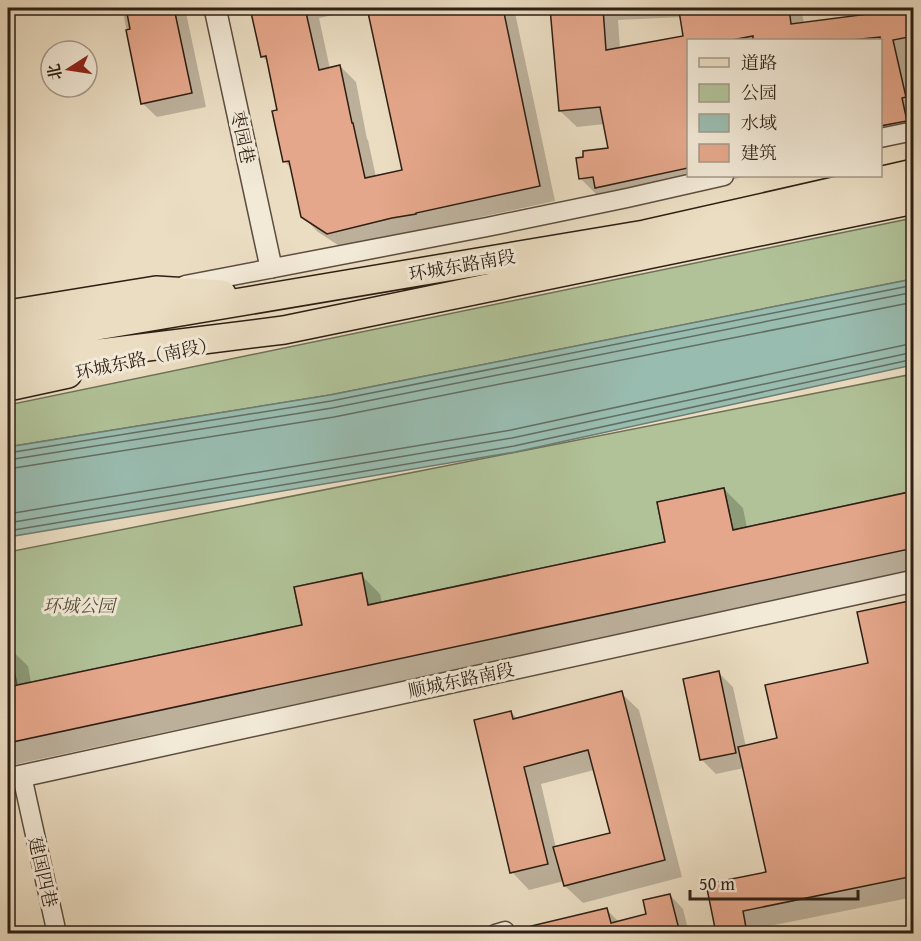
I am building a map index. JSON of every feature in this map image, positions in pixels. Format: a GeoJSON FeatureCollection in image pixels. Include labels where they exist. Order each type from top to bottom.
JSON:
{"type":"FeatureCollection","features":[{"type":"Feature","properties":{"kind":"main road","name":"环城东路南段"},"geometry":{"type":"LineString","coordinates":[[8,341],[645,234],[914,173]]}},
{"type":"Feature","properties":{"kind":"main road","name":"环城东路南段"},"geometry":{"type":"LineString","coordinates":[[8,366],[284,330],[914,200]]}},
{"type":"Feature","properties":{"kind":"main road"},"geometry":{"type":"LineString","coordinates":[[8,314],[156,290],[274,296]]}},
{"type":"Feature","properties":{"kind":"main road","name":"环城东路（南段）"},"geometry":{"type":"LineString","coordinates":[[8,387],[284,330]]}},
{"type":"Feature","properties":{"kind":"street","name":"枣园巷"},"geometry":{"type":"LineString","coordinates":[[215,8],[271,267]]}},
{"type":"Feature","properties":{"kind":"street"},"geometry":{"type":"LineString","coordinates":[[882,138],[914,131]]}},
{"type":"Feature","properties":{"kind":"street"},"geometry":{"type":"LineString","coordinates":[[156,290],[487,227],[720,177]]}},
{"type":"Feature","properties":{"kind":"street","name":"顺城东路南段"},"geometry":{"type":"LineString","coordinates":[[15,778],[914,581]]}},
{"type":"Feature","properties":{"kind":"street","name":"建国四巷"},"geometry":{"type":"LineString","coordinates":[[15,778],[57,933]]}},
{"type":"Feature","properties":{"kind":"street"},"geometry":{"type":"LineString","coordinates":[[495,933],[506,931],[506,933]]}},
{"type":"Feature","properties":{"kind":"green space"},"geometry":{"type":"Polygon","coordinates":[[[913,218],[913,279],[330,395],[8,447],[8,405],[913,218]]]}},
{"type":"Feature","properties":{"kind":"green space","name":"环城公园"},"geometry":{"type":"Polygon","coordinates":[[[913,374],[913,491],[733,530],[724,488],[657,502],[665,542],[368,605],[361,573],[294,587],[302,625],[17,685],[8,646],[8,552],[913,374]]]}},
{"type":"Feature","properties":{"kind":"water"},"geometry":{"type":"Polygon","coordinates":[[[913,279],[913,365],[515,452],[8,537],[8,447],[330,395],[913,279]]]}},
{"type":"Feature","properties":{"kind":"building"},"geometry":{"type":"Polygon","coordinates":[[[126,8],[174,8],[192,93],[141,104],[126,30],[130,29],[126,8]]]}},
{"type":"Feature","properties":{"kind":"building"},"geometry":{"type":"Polygon","coordinates":[[[250,8],[305,8],[319,70],[340,65],[365,178],[402,170],[367,8],[503,8],[540,186],[327,234],[301,217],[289,161],[283,162],[272,111],[277,110],[266,56],[261,57],[250,8]]]}},
{"type":"Feature","properties":{"kind":"building"},"geometry":{"type":"Polygon","coordinates":[[[550,8],[603,8],[606,50],[683,36],[679,11],[707,8],[789,8],[791,24],[914,8],[914,36],[893,40],[906,97],[902,98],[907,121],[882,126],[882,39],[880,37],[753,39],[753,36],[737,39],[687,39],[687,168],[595,188],[593,177],[579,179],[576,158],[583,157],[583,151],[608,148],[600,107],[559,111],[550,8]]]}},
{"type":"Feature","properties":{"kind":"building"},"geometry":{"type":"Polygon","coordinates":[[[724,488],[733,530],[914,491],[914,548],[8,743],[8,687],[302,625],[294,587],[362,573],[368,605],[665,542],[657,502],[724,488]]]}},
{"type":"Feature","properties":{"kind":"building"},"geometry":{"type":"Polygon","coordinates":[[[914,600],[914,876],[743,911],[747,933],[716,933],[706,884],[766,872],[738,747],[777,738],[765,685],[868,663],[857,612],[914,600]]]}},
{"type":"Feature","properties":{"kind":"building"},"geometry":{"type":"Polygon","coordinates":[[[719,671],[736,753],[700,760],[683,679],[719,671]]]}},
{"type":"Feature","properties":{"kind":"building"},"geometry":{"type":"Polygon","coordinates":[[[622,691],[665,860],[564,886],[553,847],[610,833],[588,750],[524,767],[548,864],[510,873],[474,720],[511,711],[513,719],[622,691]]]}},
{"type":"Feature","properties":{"kind":"building"},"geometry":{"type":"Polygon","coordinates":[[[670,894],[680,933],[532,933],[531,926],[607,908],[611,923],[646,914],[643,900],[670,894]]]}}]}
